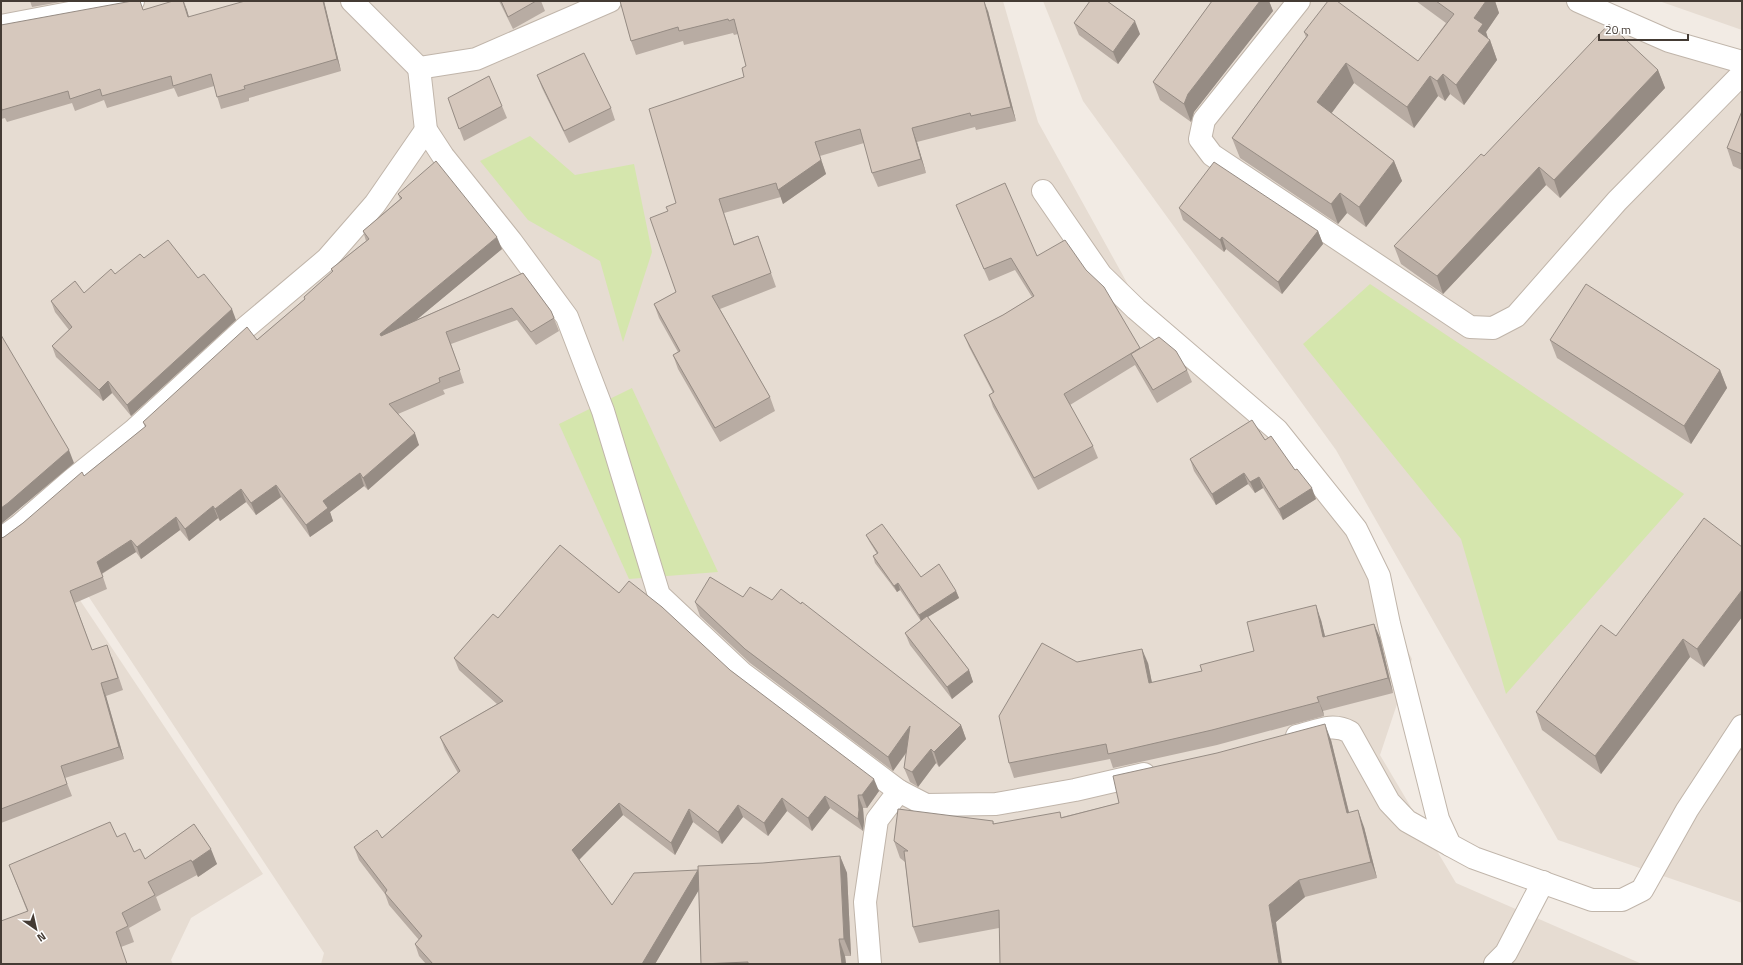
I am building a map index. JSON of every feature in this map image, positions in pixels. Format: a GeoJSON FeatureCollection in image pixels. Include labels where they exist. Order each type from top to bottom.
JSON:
{"type":"FeatureCollection","features":[{"type":"Feature","properties":{"kind":"street"},"geometry":{"type":"LineString","coordinates":[[1,26],[133,1]]}},
{"type":"Feature","properties":{"kind":"street"},"geometry":{"type":"LineString","coordinates":[[352,1],[419,68],[426,130],[443,156],[511,241],[567,317],[604,412],[659,595],[742,673],[899,791],[926,805],[996,804],[1075,790],[1166,769]]}},
{"type":"Feature","properties":{"kind":"street"},"geometry":{"type":"LineString","coordinates":[[419,68],[476,59],[610,1]]}},
{"type":"Feature","properties":{"kind":"street"},"geometry":{"type":"LineString","coordinates":[[1299,1],[1204,120],[1200,140],[1212,155],[1470,327],[1494,328],[1516,316],[1617,201],[1742,74]]}},
{"type":"Feature","properties":{"kind":"street"},"geometry":{"type":"LineString","coordinates":[[1578,1],[1669,41],[1742,62]]}},
{"type":"Feature","properties":{"kind":"street"},"geometry":{"type":"LineString","coordinates":[[1,539],[20,525],[72,479],[134,430],[244,329],[327,259],[375,204],[426,130]]}},
{"type":"Feature","properties":{"kind":"street"},"geometry":{"type":"LineString","coordinates":[[1043,191],[1101,275],[1136,309],[1278,430],[1356,529],[1379,576],[1389,624],[1438,819],[1450,845]]}},
{"type":"Feature","properties":{"kind":"street"},"geometry":{"type":"LineString","coordinates":[[1279,741],[1332,727],[1342,728],[1350,732],[1390,802],[1407,822],[1474,858],[1592,900],[1622,900],[1642,890],[1687,810],[1742,726]]}},
{"type":"Feature","properties":{"kind":"street"},"geometry":{"type":"LineString","coordinates":[[870,964],[865,902],[878,820],[899,791]]}},
{"type":"Feature","properties":{"kind":"street"},"geometry":{"type":"LineString","coordinates":[[1495,964],[1506,953],[1543,882]]}},
{"type":"Feature","properties":{"kind":"shaded area"},"geometry":{"type":"Polygon","coordinates":[[[1,1],[1003,1],[1038,122],[1131,290],[1298,442],[1412,659],[1380,755],[1456,883],[1642,964],[321,964],[324,953],[1,464],[1,1]]]}},
{"type":"Feature","properties":{"kind":"shaded area"},"geometry":{"type":"Polygon","coordinates":[[[1043,1],[1599,1],[1742,65],[1742,903],[1558,840],[1336,450],[1083,101],[1043,1]]]}},
{"type":"Feature","properties":{"kind":"shaded area"},"geometry":{"type":"Polygon","coordinates":[[[1659,1],[1742,1],[1742,30],[1659,1]]]}},
{"type":"Feature","properties":{"kind":"shaded area"},"geometry":{"type":"Polygon","coordinates":[[[1,482],[263,874],[191,918],[171,960],[173,964],[1,964],[1,482]]]}},
{"type":"Feature","properties":{"kind":"green space"},"geometry":{"type":"Polygon","coordinates":[[[530,136],[575,175],[634,164],[652,252],[623,342],[600,261],[528,220],[480,161],[530,136]]]}},
{"type":"Feature","properties":{"kind":"green space"},"geometry":{"type":"Polygon","coordinates":[[[1370,284],[1684,494],[1506,694],[1461,539],[1303,344],[1370,284]]]}},
{"type":"Feature","properties":{"kind":"green space"},"geometry":{"type":"Polygon","coordinates":[[[632,388],[718,572],[629,579],[559,424],[632,388]]]}},
{"type":"Feature","properties":{"kind":"building"},"geometry":{"type":"Polygon","coordinates":[[[132,1],[140,1],[143,10],[173,1],[183,1],[188,17],[245,1],[323,1],[337,59],[244,86],[245,89],[217,97],[211,74],[173,86],[171,76],[102,96],[100,89],[70,99],[68,91],[2,110],[1,25],[132,1]]]}},
{"type":"Feature","properties":{"kind":"building"},"geometry":{"type":"Polygon","coordinates":[[[501,1],[536,1],[508,17],[501,1]]]}},
{"type":"Feature","properties":{"kind":"building"},"geometry":{"type":"Polygon","coordinates":[[[620,1],[984,1],[1011,107],[971,116],[970,113],[912,128],[921,159],[872,173],[860,129],[815,142],[821,160],[778,190],[776,183],[719,199],[734,245],[758,236],[771,273],[712,296],[770,397],[715,428],[673,355],[680,351],[654,304],[676,292],[650,218],[668,211],[666,207],[676,203],[649,109],[744,77],[742,68],[746,66],[734,19],[729,21],[728,19],[679,31],[678,27],[631,41],[620,1]]]}},
{"type":"Feature","properties":{"kind":"building"},"geometry":{"type":"Polygon","coordinates":[[[1090,1],[1107,1],[1135,21],[1113,52],[1074,23],[1090,1]]]}},
{"type":"Feature","properties":{"kind":"building"},"geometry":{"type":"Polygon","coordinates":[[[1212,1],[1260,1],[1188,94],[1184,104],[1153,82],[1212,1]]]}},
{"type":"Feature","properties":{"kind":"building"},"geometry":{"type":"Polygon","coordinates":[[[1328,1],[1337,1],[1418,61],[1454,14],[1436,1],[1486,1],[1474,18],[1483,24],[1478,31],[1490,40],[1456,85],[1443,74],[1437,81],[1430,76],[1407,107],[1346,63],[1317,102],[1394,161],[1359,207],[1340,193],[1331,204],[1232,138],[1308,35],[1304,32],[1328,1]]]}},
{"type":"Feature","properties":{"kind":"building"},"geometry":{"type":"Polygon","coordinates":[[[1609,24],[1658,70],[1554,180],[1539,167],[1437,276],[1394,246],[1481,154],[1484,156],[1609,24]]]}},
{"type":"Feature","properties":{"kind":"building"},"geometry":{"type":"Polygon","coordinates":[[[584,53],[611,108],[564,131],[537,75],[584,53]]]}},
{"type":"Feature","properties":{"kind":"building"},"geometry":{"type":"Polygon","coordinates":[[[489,76],[502,106],[459,129],[448,98],[489,76]]]}},
{"type":"Feature","properties":{"kind":"building"},"geometry":{"type":"Polygon","coordinates":[[[1742,111],[1742,154],[1727,148],[1742,111]]]}},
{"type":"Feature","properties":{"kind":"building"},"geometry":{"type":"Polygon","coordinates":[[[436,161],[497,237],[380,334],[381,336],[523,273],[551,311],[554,318],[531,332],[512,308],[446,332],[460,370],[439,378],[440,382],[389,404],[415,433],[363,478],[360,473],[323,501],[328,508],[306,525],[276,485],[251,503],[241,489],[215,509],[213,506],[185,529],[176,517],[137,547],[131,540],[97,562],[103,577],[70,591],[92,650],[107,645],[118,678],[101,683],[119,747],[61,766],[67,784],[1,809],[1,538],[23,523],[82,472],[84,476],[146,426],[143,422],[247,327],[257,340],[305,299],[304,297],[333,271],[331,269],[369,239],[363,231],[402,198],[398,194],[436,161]]]}},
{"type":"Feature","properties":{"kind":"building"},"geometry":{"type":"Polygon","coordinates":[[[1214,162],[1318,231],[1278,282],[1222,237],[1220,240],[1179,208],[1214,162]]]}},
{"type":"Feature","properties":{"kind":"building"},"geometry":{"type":"Polygon","coordinates":[[[1005,183],[1037,256],[1065,240],[1086,270],[1104,287],[1140,348],[1064,394],[1093,446],[1034,478],[989,395],[994,392],[964,335],[1003,315],[1034,296],[1011,258],[984,269],[956,205],[1005,183]]]}},
{"type":"Feature","properties":{"kind":"building"},"geometry":{"type":"Polygon","coordinates":[[[168,240],[198,278],[204,274],[232,309],[127,405],[108,381],[99,390],[52,346],[72,327],[51,301],[75,281],[84,293],[111,269],[115,274],[140,254],[144,258],[168,240]]]}},
{"type":"Feature","properties":{"kind":"building"},"geometry":{"type":"Polygon","coordinates":[[[1586,284],[1720,370],[1684,426],[1550,340],[1586,284]]]}},
{"type":"Feature","properties":{"kind":"building"},"geometry":{"type":"Polygon","coordinates":[[[1,335],[69,450],[1,508],[1,335]]]}},
{"type":"Feature","properties":{"kind":"building"},"geometry":{"type":"Polygon","coordinates":[[[1159,337],[1176,351],[1187,370],[1153,390],[1131,354],[1159,337]]]}},
{"type":"Feature","properties":{"kind":"building"},"geometry":{"type":"Polygon","coordinates":[[[1252,420],[1265,440],[1271,436],[1295,470],[1297,469],[1312,488],[1279,509],[1259,477],[1250,482],[1244,473],[1212,494],[1190,459],[1252,420]]]}},
{"type":"Feature","properties":{"kind":"building"},"geometry":{"type":"Polygon","coordinates":[[[1704,518],[1742,547],[1742,590],[1697,649],[1683,639],[1595,756],[1536,712],[1601,625],[1616,636],[1704,518]]]}},
{"type":"Feature","properties":{"kind":"building"},"geometry":{"type":"Polygon","coordinates":[[[882,524],[921,577],[939,564],[956,591],[919,615],[898,583],[894,586],[873,556],[878,553],[866,535],[882,524]]]}},
{"type":"Feature","properties":{"kind":"building"},"geometry":{"type":"Polygon","coordinates":[[[560,545],[619,593],[629,581],[662,607],[730,670],[874,779],[862,795],[858,795],[858,819],[825,796],[808,818],[782,798],[764,823],[738,805],[718,832],[689,809],[671,843],[619,803],[572,850],[612,905],[634,873],[698,870],[642,964],[433,964],[415,944],[422,936],[385,893],[387,890],[354,847],[377,830],[382,838],[460,771],[440,737],[503,701],[454,658],[493,614],[498,618],[560,545]]]}},
{"type":"Feature","properties":{"kind":"building"},"geometry":{"type":"Polygon","coordinates":[[[710,577],[743,597],[750,587],[772,600],[781,589],[801,604],[802,602],[961,725],[934,752],[931,749],[912,772],[904,768],[910,726],[888,757],[745,649],[695,602],[710,577]]]}},
{"type":"Feature","properties":{"kind":"building"},"geometry":{"type":"Polygon","coordinates":[[[1316,605],[1323,637],[1374,624],[1388,678],[1317,697],[1319,702],[1212,730],[1108,754],[1106,744],[1009,763],[999,716],[1042,643],[1077,662],[1142,649],[1149,683],[1202,671],[1200,665],[1254,651],[1247,622],[1316,605]]]}},
{"type":"Feature","properties":{"kind":"building"},"geometry":{"type":"Polygon","coordinates":[[[927,616],[969,670],[947,687],[905,633],[927,616]]]}},
{"type":"Feature","properties":{"kind":"building"},"geometry":{"type":"Polygon","coordinates":[[[1325,724],[1347,813],[1358,810],[1371,862],[1299,880],[1269,905],[1279,964],[1000,964],[999,910],[913,927],[904,851],[908,851],[894,841],[898,809],[993,821],[993,824],[1060,812],[1061,818],[1119,803],[1113,776],[1217,753],[1325,724]]]}},
{"type":"Feature","properties":{"kind":"building"},"geometry":{"type":"Polygon","coordinates":[[[110,822],[117,837],[125,833],[134,852],[140,849],[145,859],[194,824],[211,849],[192,862],[191,860],[148,882],[155,895],[122,913],[128,926],[116,932],[127,964],[1,964],[1,921],[28,911],[9,865],[110,822]]]}},
{"type":"Feature","properties":{"kind":"building"},"geometry":{"type":"Polygon","coordinates":[[[840,856],[844,939],[839,939],[842,964],[748,964],[748,962],[701,964],[698,866],[763,863],[840,856]]]}}]}
